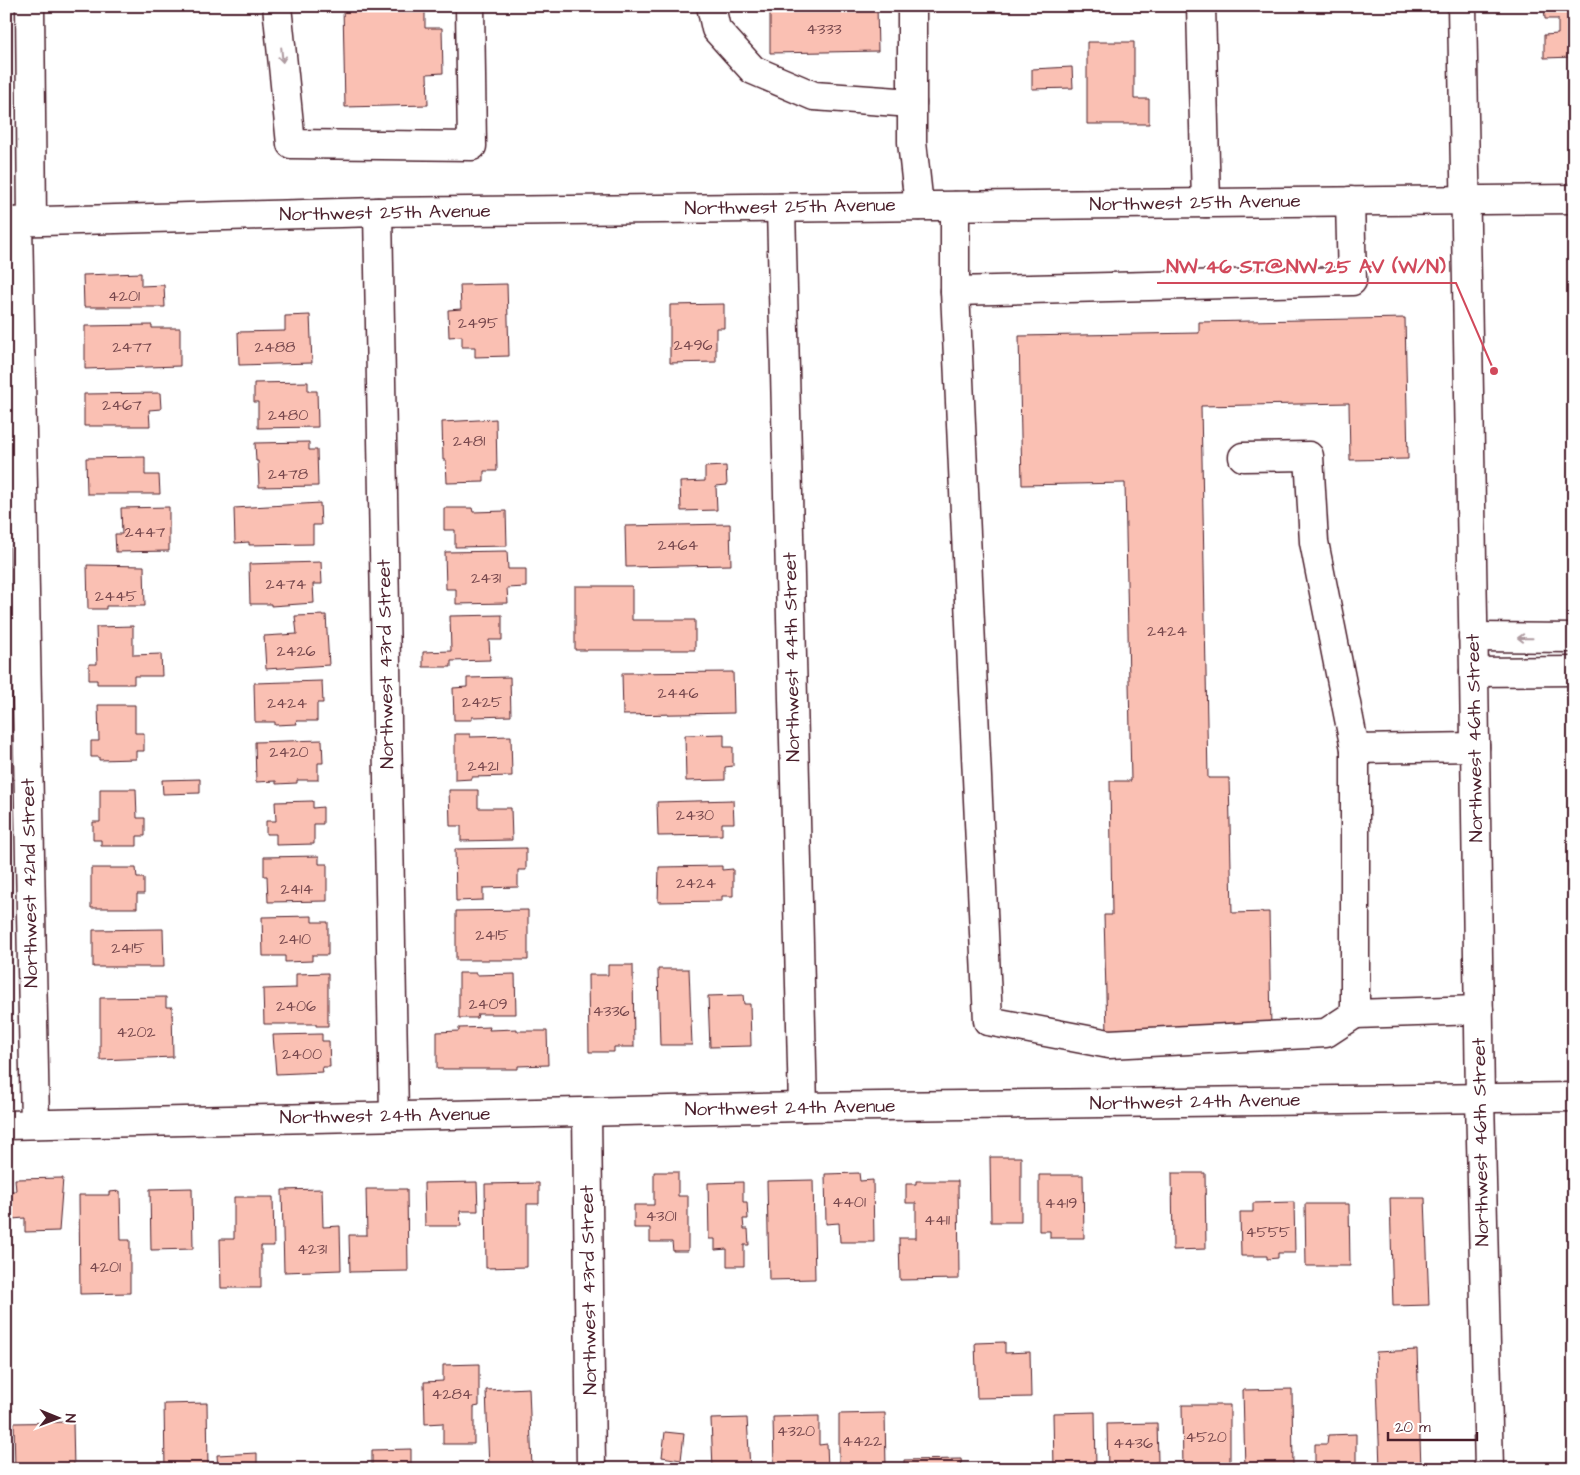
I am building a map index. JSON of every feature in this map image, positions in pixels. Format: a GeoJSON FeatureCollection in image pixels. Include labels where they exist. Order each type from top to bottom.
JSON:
{"type":"FeatureCollection","features":[{"type":"Feature","properties":{"kind":"street","name":"Northwest 42nd Street"},"geometry":{"type":"LineString","coordinates":[[30,6],[19,222],[35,1124]]}},
{"type":"Feature","properties":{"kind":"street"},"geometry":{"type":"LineString","coordinates":[[277,6],[291,144],[472,146],[470,6]]}},
{"type":"Feature","properties":{"kind":"street"},"geometry":{"type":"LineString","coordinates":[[711,6],[716,29],[753,70],[814,96],[912,103]]}},
{"type":"Feature","properties":{"kind":"street"},"geometry":{"type":"LineString","coordinates":[[912,6],[912,142],[919,206]]}},
{"type":"Feature","properties":{"kind":"street"},"geometry":{"type":"LineString","coordinates":[[1201,6],[1206,203]]}},
{"type":"Feature","properties":{"kind":"street","name":"Northwest 46th Street"},"geometry":{"type":"LineString","coordinates":[[1462,6],[1480,1099],[1489,1469]]}},
{"type":"Feature","properties":{"kind":"street","name":"Northwest 25th Avenue"},"geometry":{"type":"LineString","coordinates":[[19,222],[378,212],[1574,199]]}},
{"type":"Feature","properties":{"kind":"street"},"geometry":{"type":"LineString","coordinates":[[956,291],[1352,281],[1350,202]]}},
{"type":"Feature","properties":{"kind":"street"},"geometry":{"type":"LineString","coordinates":[[954,206],[956,291],[988,1021],[1110,1044],[1326,1033],[1355,1014],[1479,1010]]}},
{"type":"Feature","properties":{"kind":"street","name":"Northwest 44th Street"},"geometry":{"type":"LineString","coordinates":[[782,208],[803,1107]]}},
{"type":"Feature","properties":{"kind":"street","name":"Northwest 43rd Street"},"geometry":{"type":"LineString","coordinates":[[378,212],[394,1116]]}},
{"type":"Feature","properties":{"kind":"street"},"geometry":{"type":"LineString","coordinates":[[1243,457],[1309,456],[1314,542],[1355,749],[1355,1014]]}},
{"type":"Feature","properties":{"kind":"street"},"geometry":{"type":"LineString","coordinates":[[1473,637],[1574,638]]}},
{"type":"Feature","properties":{"kind":"street"},"geometry":{"type":"LineString","coordinates":[[1474,672],[1574,671]]}},
{"type":"Feature","properties":{"kind":"street"},"geometry":{"type":"LineString","coordinates":[[1355,749],[1475,747]]}},
{"type":"Feature","properties":{"kind":"street","name":"Northwest 24th Avenue"},"geometry":{"type":"LineString","coordinates":[[6,1125],[803,1107],[1574,1097]]}},
{"type":"Feature","properties":{"kind":"street","name":"Northwest 43rd Street"},"geometry":{"type":"LineString","coordinates":[[587,1112],[591,1469]]}},
{"type":"Feature","properties":{"kind":"building"},"geometry":{"type":"Polygon","coordinates":[[[343,6],[425,6],[425,28],[442,28],[443,73],[427,74],[428,105],[345,107],[343,6]]]}},
{"type":"Feature","properties":{"kind":"building"},"geometry":{"type":"Polygon","coordinates":[[[770,6],[877,6],[878,51],[770,53],[770,6]]]}},
{"type":"Feature","properties":{"kind":"building"},"geometry":{"type":"Polygon","coordinates":[[[1544,6],[1574,6],[1574,57],[1544,58],[1544,35],[1558,34],[1558,19],[1545,19],[1544,6]]]}},
{"type":"Feature","properties":{"kind":"building"},"geometry":{"type":"Polygon","coordinates":[[[1087,42],[1134,42],[1134,99],[1149,99],[1149,124],[1087,124],[1087,42]]]}},
{"type":"Feature","properties":{"kind":"building"},"geometry":{"type":"Polygon","coordinates":[[[1072,67],[1073,88],[1032,89],[1032,69],[1072,67]]]}},
{"type":"Feature","properties":{"kind":"building"},"geometry":{"type":"Polygon","coordinates":[[[141,273],[141,286],[164,285],[165,307],[84,307],[83,275],[141,273]]]}},
{"type":"Feature","properties":{"kind":"building"},"geometry":{"type":"Polygon","coordinates":[[[507,284],[509,356],[475,357],[475,347],[462,347],[462,336],[449,337],[448,310],[461,309],[460,285],[507,284]]]}},
{"type":"Feature","properties":{"kind":"building"},"geometry":{"type":"Polygon","coordinates":[[[724,304],[724,328],[716,328],[716,362],[670,363],[670,305],[724,304]]]}},
{"type":"Feature","properties":{"kind":"building"},"geometry":{"type":"Polygon","coordinates":[[[310,315],[312,363],[239,365],[238,332],[285,331],[285,316],[310,315]]]}},
{"type":"Feature","properties":{"kind":"building"},"geometry":{"type":"Polygon","coordinates":[[[1405,318],[1408,459],[1350,460],[1349,403],[1201,406],[1208,778],[1229,778],[1232,913],[1269,912],[1271,1029],[1107,1033],[1104,915],[1112,915],[1110,781],[1131,781],[1125,483],[1022,485],[1019,336],[1199,333],[1199,322],[1405,318]]]}},
{"type":"Feature","properties":{"kind":"building"},"geometry":{"type":"Polygon","coordinates":[[[152,325],[152,328],[180,328],[180,366],[85,369],[85,326],[152,325]]]}},
{"type":"Feature","properties":{"kind":"building"},"geometry":{"type":"Polygon","coordinates":[[[308,382],[308,391],[317,391],[318,427],[258,428],[258,402],[254,402],[254,383],[308,382]]]}},
{"type":"Feature","properties":{"kind":"building"},"geometry":{"type":"Polygon","coordinates":[[[160,393],[161,409],[149,410],[150,426],[84,426],[84,394],[160,393]]]}},
{"type":"Feature","properties":{"kind":"building"},"geometry":{"type":"Polygon","coordinates":[[[496,419],[497,471],[484,471],[484,482],[447,483],[446,460],[443,460],[442,422],[496,419]]]}},
{"type":"Feature","properties":{"kind":"building"},"geometry":{"type":"Polygon","coordinates":[[[309,442],[309,450],[317,450],[318,486],[259,487],[255,443],[309,442]]]}},
{"type":"Feature","properties":{"kind":"building"},"geometry":{"type":"Polygon","coordinates":[[[145,457],[145,475],[159,475],[160,494],[87,494],[86,458],[145,457]]]}},
{"type":"Feature","properties":{"kind":"building"},"geometry":{"type":"Polygon","coordinates":[[[726,466],[727,485],[716,486],[717,510],[681,511],[680,482],[705,481],[705,467],[726,466]]]}},
{"type":"Feature","properties":{"kind":"building"},"geometry":{"type":"Polygon","coordinates":[[[320,503],[321,525],[313,525],[313,544],[249,545],[249,542],[235,543],[234,508],[320,503]]]}},
{"type":"Feature","properties":{"kind":"building"},"geometry":{"type":"Polygon","coordinates":[[[169,507],[169,551],[116,552],[115,534],[122,534],[121,508],[169,507]]]}},
{"type":"Feature","properties":{"kind":"building"},"geometry":{"type":"Polygon","coordinates":[[[444,508],[472,508],[473,512],[506,511],[507,546],[455,547],[455,530],[444,530],[444,508]]]}},
{"type":"Feature","properties":{"kind":"building"},"geometry":{"type":"Polygon","coordinates":[[[730,524],[731,565],[626,567],[625,526],[730,524]]]}},
{"type":"Feature","properties":{"kind":"building"},"geometry":{"type":"Polygon","coordinates":[[[507,551],[508,569],[526,569],[526,587],[507,588],[508,603],[456,604],[456,589],[446,589],[445,552],[507,551]]]}},
{"type":"Feature","properties":{"kind":"building"},"geometry":{"type":"Polygon","coordinates":[[[321,562],[322,584],[313,584],[314,603],[271,606],[271,604],[250,604],[249,564],[321,562]]]}},
{"type":"Feature","properties":{"kind":"building"},"geometry":{"type":"Polygon","coordinates":[[[87,565],[144,566],[145,606],[106,606],[106,609],[88,609],[87,565]]]}},
{"type":"Feature","properties":{"kind":"building"},"geometry":{"type":"Polygon","coordinates":[[[575,586],[632,586],[632,620],[695,620],[695,650],[575,650],[575,586]]]}},
{"type":"Feature","properties":{"kind":"building"},"geometry":{"type":"Polygon","coordinates":[[[326,615],[329,665],[266,669],[264,636],[297,634],[295,616],[326,615]]]}},
{"type":"Feature","properties":{"kind":"building"},"geometry":{"type":"Polygon","coordinates":[[[502,615],[502,640],[489,640],[490,660],[451,661],[451,667],[423,667],[423,652],[451,651],[450,616],[502,615]]]}},
{"type":"Feature","properties":{"kind":"building"},"geometry":{"type":"Polygon","coordinates":[[[133,626],[133,655],[161,654],[162,676],[134,676],[134,684],[97,684],[97,680],[89,680],[89,664],[97,664],[96,627],[133,626]]]}},
{"type":"Feature","properties":{"kind":"building"},"geometry":{"type":"Polygon","coordinates":[[[733,672],[734,713],[623,715],[622,673],[733,672]]]}},
{"type":"Feature","properties":{"kind":"building"},"geometry":{"type":"Polygon","coordinates":[[[510,677],[511,716],[472,717],[472,720],[454,720],[453,688],[467,687],[467,678],[510,677]]]}},
{"type":"Feature","properties":{"kind":"building"},"geometry":{"type":"Polygon","coordinates":[[[322,681],[323,703],[317,703],[317,721],[296,721],[297,724],[275,725],[275,722],[255,722],[254,683],[322,681]]]}},
{"type":"Feature","properties":{"kind":"building"},"geometry":{"type":"Polygon","coordinates":[[[98,705],[135,705],[135,733],[144,733],[144,751],[136,751],[136,759],[99,760],[99,757],[91,757],[91,741],[99,741],[98,705]]]}},
{"type":"Feature","properties":{"kind":"building"},"geometry":{"type":"Polygon","coordinates":[[[455,734],[470,734],[470,737],[511,736],[512,776],[472,777],[472,779],[455,780],[455,734]]]}},
{"type":"Feature","properties":{"kind":"building"},"geometry":{"type":"Polygon","coordinates":[[[724,734],[724,747],[733,747],[733,766],[725,767],[725,780],[686,781],[685,735],[724,734]]]}},
{"type":"Feature","properties":{"kind":"building"},"geometry":{"type":"Polygon","coordinates":[[[322,740],[323,763],[318,763],[318,780],[297,780],[297,783],[276,784],[276,781],[256,782],[255,742],[322,740]]]}},
{"type":"Feature","properties":{"kind":"building"},"geometry":{"type":"Polygon","coordinates":[[[200,779],[200,793],[163,794],[162,780],[200,779]]]}},
{"type":"Feature","properties":{"kind":"building"},"geometry":{"type":"Polygon","coordinates":[[[100,789],[136,789],[137,818],[145,818],[145,836],[137,836],[137,846],[101,846],[101,840],[93,840],[93,822],[100,822],[100,789]]]}},
{"type":"Feature","properties":{"kind":"building"},"geometry":{"type":"Polygon","coordinates":[[[449,790],[478,790],[478,808],[511,808],[512,840],[461,841],[461,826],[450,826],[449,790]]]}},
{"type":"Feature","properties":{"kind":"building"},"geometry":{"type":"Polygon","coordinates":[[[733,800],[734,823],[722,823],[722,835],[658,836],[657,802],[733,800]]]}},
{"type":"Feature","properties":{"kind":"building"},"geometry":{"type":"Polygon","coordinates":[[[313,801],[313,808],[323,807],[323,824],[314,824],[314,844],[276,845],[276,834],[266,834],[266,821],[276,821],[275,802],[313,801]]]}},
{"type":"Feature","properties":{"kind":"building"},"geometry":{"type":"Polygon","coordinates":[[[526,848],[526,870],[518,870],[518,887],[483,888],[483,900],[456,901],[455,849],[526,848]]]}},
{"type":"Feature","properties":{"kind":"building"},"geometry":{"type":"Polygon","coordinates":[[[319,856],[319,864],[327,864],[327,901],[268,902],[267,876],[264,876],[264,857],[319,856]]]}},
{"type":"Feature","properties":{"kind":"building"},"geometry":{"type":"Polygon","coordinates":[[[722,866],[722,870],[733,869],[733,896],[722,896],[722,901],[658,902],[659,867],[722,866]]]}},
{"type":"Feature","properties":{"kind":"building"},"geometry":{"type":"Polygon","coordinates":[[[91,868],[136,868],[137,878],[144,878],[144,894],[137,894],[137,908],[91,908],[91,868]]]}},
{"type":"Feature","properties":{"kind":"building"},"geometry":{"type":"Polygon","coordinates":[[[528,910],[528,960],[456,960],[456,911],[528,910]]]}},
{"type":"Feature","properties":{"kind":"building"},"geometry":{"type":"Polygon","coordinates":[[[312,916],[312,922],[328,922],[328,955],[312,955],[312,961],[285,962],[285,956],[263,956],[262,917],[312,916]]]}},
{"type":"Feature","properties":{"kind":"building"},"geometry":{"type":"Polygon","coordinates":[[[163,929],[164,967],[93,967],[93,930],[163,929]]]}},
{"type":"Feature","properties":{"kind":"building"},"geometry":{"type":"Polygon","coordinates":[[[608,965],[633,965],[634,1047],[614,1047],[614,1052],[589,1052],[588,975],[608,975],[608,965]]]}},
{"type":"Feature","properties":{"kind":"building"},"geometry":{"type":"Polygon","coordinates":[[[658,969],[689,969],[692,1045],[660,1045],[658,969]]]}},
{"type":"Feature","properties":{"kind":"building"},"geometry":{"type":"Polygon","coordinates":[[[328,973],[328,1026],[316,1026],[316,1024],[264,1024],[263,989],[296,988],[296,974],[328,973]]]}},
{"type":"Feature","properties":{"kind":"building"},"geometry":{"type":"Polygon","coordinates":[[[459,973],[476,973],[476,975],[515,974],[516,1014],[478,1014],[477,1018],[459,1018],[459,973]]]}},
{"type":"Feature","properties":{"kind":"building"},"geometry":{"type":"Polygon","coordinates":[[[743,995],[744,1004],[750,1004],[751,1046],[710,1047],[708,996],[743,995]]]}},
{"type":"Feature","properties":{"kind":"building"},"geometry":{"type":"Polygon","coordinates":[[[166,997],[166,1007],[172,1007],[173,1057],[100,1060],[100,998],[166,997]]]}},
{"type":"Feature","properties":{"kind":"building"},"geometry":{"type":"Polygon","coordinates":[[[490,1027],[489,1030],[547,1031],[548,1065],[518,1066],[518,1069],[437,1069],[437,1032],[459,1031],[459,1028],[490,1027]]]}},
{"type":"Feature","properties":{"kind":"building"},"geometry":{"type":"Polygon","coordinates":[[[322,1034],[322,1041],[329,1041],[330,1067],[322,1067],[323,1072],[276,1074],[273,1035],[322,1034]]]}},
{"type":"Feature","properties":{"kind":"building"},"geometry":{"type":"Polygon","coordinates":[[[990,1157],[1021,1157],[1021,1222],[991,1222],[990,1157]]]}},
{"type":"Feature","properties":{"kind":"building"},"geometry":{"type":"Polygon","coordinates":[[[654,1172],[678,1172],[678,1196],[688,1196],[688,1251],[673,1251],[672,1242],[650,1242],[650,1228],[634,1228],[634,1205],[654,1205],[654,1172]]]}},
{"type":"Feature","properties":{"kind":"building"},"geometry":{"type":"Polygon","coordinates":[[[859,1173],[860,1181],[873,1180],[874,1242],[840,1242],[839,1223],[826,1224],[825,1174],[859,1173]]]}},
{"type":"Feature","properties":{"kind":"building"},"geometry":{"type":"Polygon","coordinates":[[[1172,1173],[1205,1173],[1206,1249],[1173,1250],[1172,1173]]]}},
{"type":"Feature","properties":{"kind":"building"},"geometry":{"type":"Polygon","coordinates":[[[1039,1175],[1083,1175],[1084,1238],[1050,1238],[1050,1231],[1039,1231],[1039,1175]]]}},
{"type":"Feature","properties":{"kind":"building"},"geometry":{"type":"Polygon","coordinates":[[[63,1178],[59,1231],[25,1232],[25,1218],[12,1219],[11,1191],[16,1191],[15,1179],[63,1178]]]}},
{"type":"Feature","properties":{"kind":"building"},"geometry":{"type":"Polygon","coordinates":[[[813,1180],[815,1279],[769,1280],[767,1181],[813,1180]]]}},
{"type":"Feature","properties":{"kind":"building"},"geometry":{"type":"Polygon","coordinates":[[[916,1181],[958,1181],[959,1279],[900,1280],[899,1238],[916,1238],[916,1203],[906,1203],[906,1184],[916,1184],[916,1181]]]}},
{"type":"Feature","properties":{"kind":"building"},"geometry":{"type":"Polygon","coordinates":[[[477,1182],[478,1211],[460,1211],[461,1226],[425,1226],[424,1183],[477,1182]]]}},
{"type":"Feature","properties":{"kind":"building"},"geometry":{"type":"Polygon","coordinates":[[[743,1182],[743,1202],[747,1202],[748,1219],[743,1219],[744,1229],[748,1229],[749,1245],[744,1245],[744,1266],[727,1266],[727,1249],[715,1250],[715,1239],[709,1239],[708,1183],[743,1182]]]}},
{"type":"Feature","properties":{"kind":"building"},"geometry":{"type":"Polygon","coordinates":[[[539,1183],[539,1204],[527,1204],[527,1267],[486,1268],[485,1184],[539,1183]]]}},
{"type":"Feature","properties":{"kind":"building"},"geometry":{"type":"Polygon","coordinates":[[[192,1188],[193,1249],[151,1250],[150,1189],[192,1188]]]}},
{"type":"Feature","properties":{"kind":"building"},"geometry":{"type":"Polygon","coordinates":[[[322,1189],[323,1227],[340,1226],[341,1270],[284,1272],[282,1190],[322,1189]]]}},
{"type":"Feature","properties":{"kind":"building"},"geometry":{"type":"Polygon","coordinates":[[[366,1189],[407,1189],[408,1271],[350,1272],[349,1235],[367,1235],[366,1189]]]}},
{"type":"Feature","properties":{"kind":"building"},"geometry":{"type":"Polygon","coordinates":[[[120,1191],[121,1240],[130,1240],[130,1293],[80,1294],[79,1195],[109,1195],[109,1192],[120,1191]]]}},
{"type":"Feature","properties":{"kind":"building"},"geometry":{"type":"Polygon","coordinates":[[[234,1197],[273,1197],[274,1246],[261,1246],[261,1288],[221,1288],[220,1239],[234,1239],[234,1197]]]}},
{"type":"Feature","properties":{"kind":"building"},"geometry":{"type":"Polygon","coordinates":[[[1390,1198],[1425,1198],[1429,1305],[1393,1306],[1390,1198]]]}},
{"type":"Feature","properties":{"kind":"building"},"geometry":{"type":"Polygon","coordinates":[[[1294,1202],[1295,1253],[1278,1253],[1278,1258],[1267,1259],[1267,1256],[1241,1256],[1240,1212],[1253,1212],[1253,1203],[1294,1202]]]}},
{"type":"Feature","properties":{"kind":"building"},"geometry":{"type":"Polygon","coordinates":[[[1305,1204],[1349,1204],[1350,1266],[1306,1266],[1305,1204]]]}},
{"type":"Feature","properties":{"kind":"building"},"geometry":{"type":"Polygon","coordinates":[[[1571,1241],[1574,1241],[1574,1360],[1573,1360],[1571,1241]]]}},
{"type":"Feature","properties":{"kind":"building"},"geometry":{"type":"Polygon","coordinates":[[[1005,1342],[1005,1353],[1030,1352],[1031,1397],[977,1398],[975,1343],[1005,1342]]]}},
{"type":"Feature","properties":{"kind":"building"},"geometry":{"type":"Polygon","coordinates":[[[1417,1350],[1421,1469],[1380,1469],[1376,1352],[1417,1350]]]}},
{"type":"Feature","properties":{"kind":"building"},"geometry":{"type":"Polygon","coordinates":[[[479,1364],[479,1406],[474,1407],[474,1444],[443,1444],[443,1423],[425,1424],[424,1382],[443,1381],[443,1365],[479,1364]]]}},
{"type":"Feature","properties":{"kind":"building"},"geometry":{"type":"Polygon","coordinates":[[[529,1388],[532,1469],[489,1469],[486,1390],[529,1388]]]}},
{"type":"Feature","properties":{"kind":"building"},"geometry":{"type":"Polygon","coordinates":[[[1292,1389],[1293,1469],[1245,1469],[1243,1390],[1292,1389]]]}},
{"type":"Feature","properties":{"kind":"building"},"geometry":{"type":"Polygon","coordinates":[[[207,1403],[208,1469],[165,1469],[164,1404],[207,1403]]]}},
{"type":"Feature","properties":{"kind":"building"},"geometry":{"type":"Polygon","coordinates":[[[1182,1405],[1230,1405],[1230,1469],[1183,1469],[1182,1405]]]}},
{"type":"Feature","properties":{"kind":"building"},"geometry":{"type":"Polygon","coordinates":[[[7,1409],[8,1469],[6,1469],[7,1409]]]}},
{"type":"Feature","properties":{"kind":"building"},"geometry":{"type":"Polygon","coordinates":[[[1095,1412],[1096,1469],[1054,1469],[1053,1413],[1095,1412]]]}},
{"type":"Feature","properties":{"kind":"building"},"geometry":{"type":"Polygon","coordinates":[[[885,1413],[886,1469],[839,1469],[839,1414],[885,1413]]]}},
{"type":"Feature","properties":{"kind":"building"},"geometry":{"type":"Polygon","coordinates":[[[819,1416],[819,1445],[827,1444],[828,1469],[774,1469],[773,1417],[819,1416]]]}},
{"type":"Feature","properties":{"kind":"building"},"geometry":{"type":"Polygon","coordinates":[[[747,1418],[750,1469],[713,1469],[711,1419],[747,1418]]]}},
{"type":"Feature","properties":{"kind":"building"},"geometry":{"type":"Polygon","coordinates":[[[73,1422],[74,1469],[15,1469],[14,1423],[73,1422]]]}},
{"type":"Feature","properties":{"kind":"building"},"geometry":{"type":"Polygon","coordinates":[[[1157,1423],[1158,1462],[1155,1462],[1155,1469],[1108,1469],[1107,1424],[1157,1423]]]}},
{"type":"Feature","properties":{"kind":"building"},"geometry":{"type":"Polygon","coordinates":[[[665,1432],[684,1434],[681,1460],[662,1457],[665,1432]]]}},
{"type":"Feature","properties":{"kind":"building"},"geometry":{"type":"Polygon","coordinates":[[[1356,1434],[1356,1469],[1315,1469],[1315,1444],[1327,1444],[1328,1435],[1356,1434]]]}},
{"type":"Feature","properties":{"kind":"building"},"geometry":{"type":"Polygon","coordinates":[[[411,1449],[411,1469],[372,1469],[372,1450],[411,1449]]]}},
{"type":"Feature","properties":{"kind":"building"},"geometry":{"type":"Polygon","coordinates":[[[257,1453],[257,1469],[218,1469],[217,1455],[257,1453]]]}},
{"type":"Feature","properties":{"kind":"building"},"geometry":{"type":"Polygon","coordinates":[[[961,1459],[962,1469],[904,1469],[904,1460],[961,1459]]]}},
{"type":"Feature","properties":{"kind":"place","name":"NW 46 ST@NW 25 AV (W/N)"},"geometry":{"type":"Point","coordinates":[1494,371]}}]}
